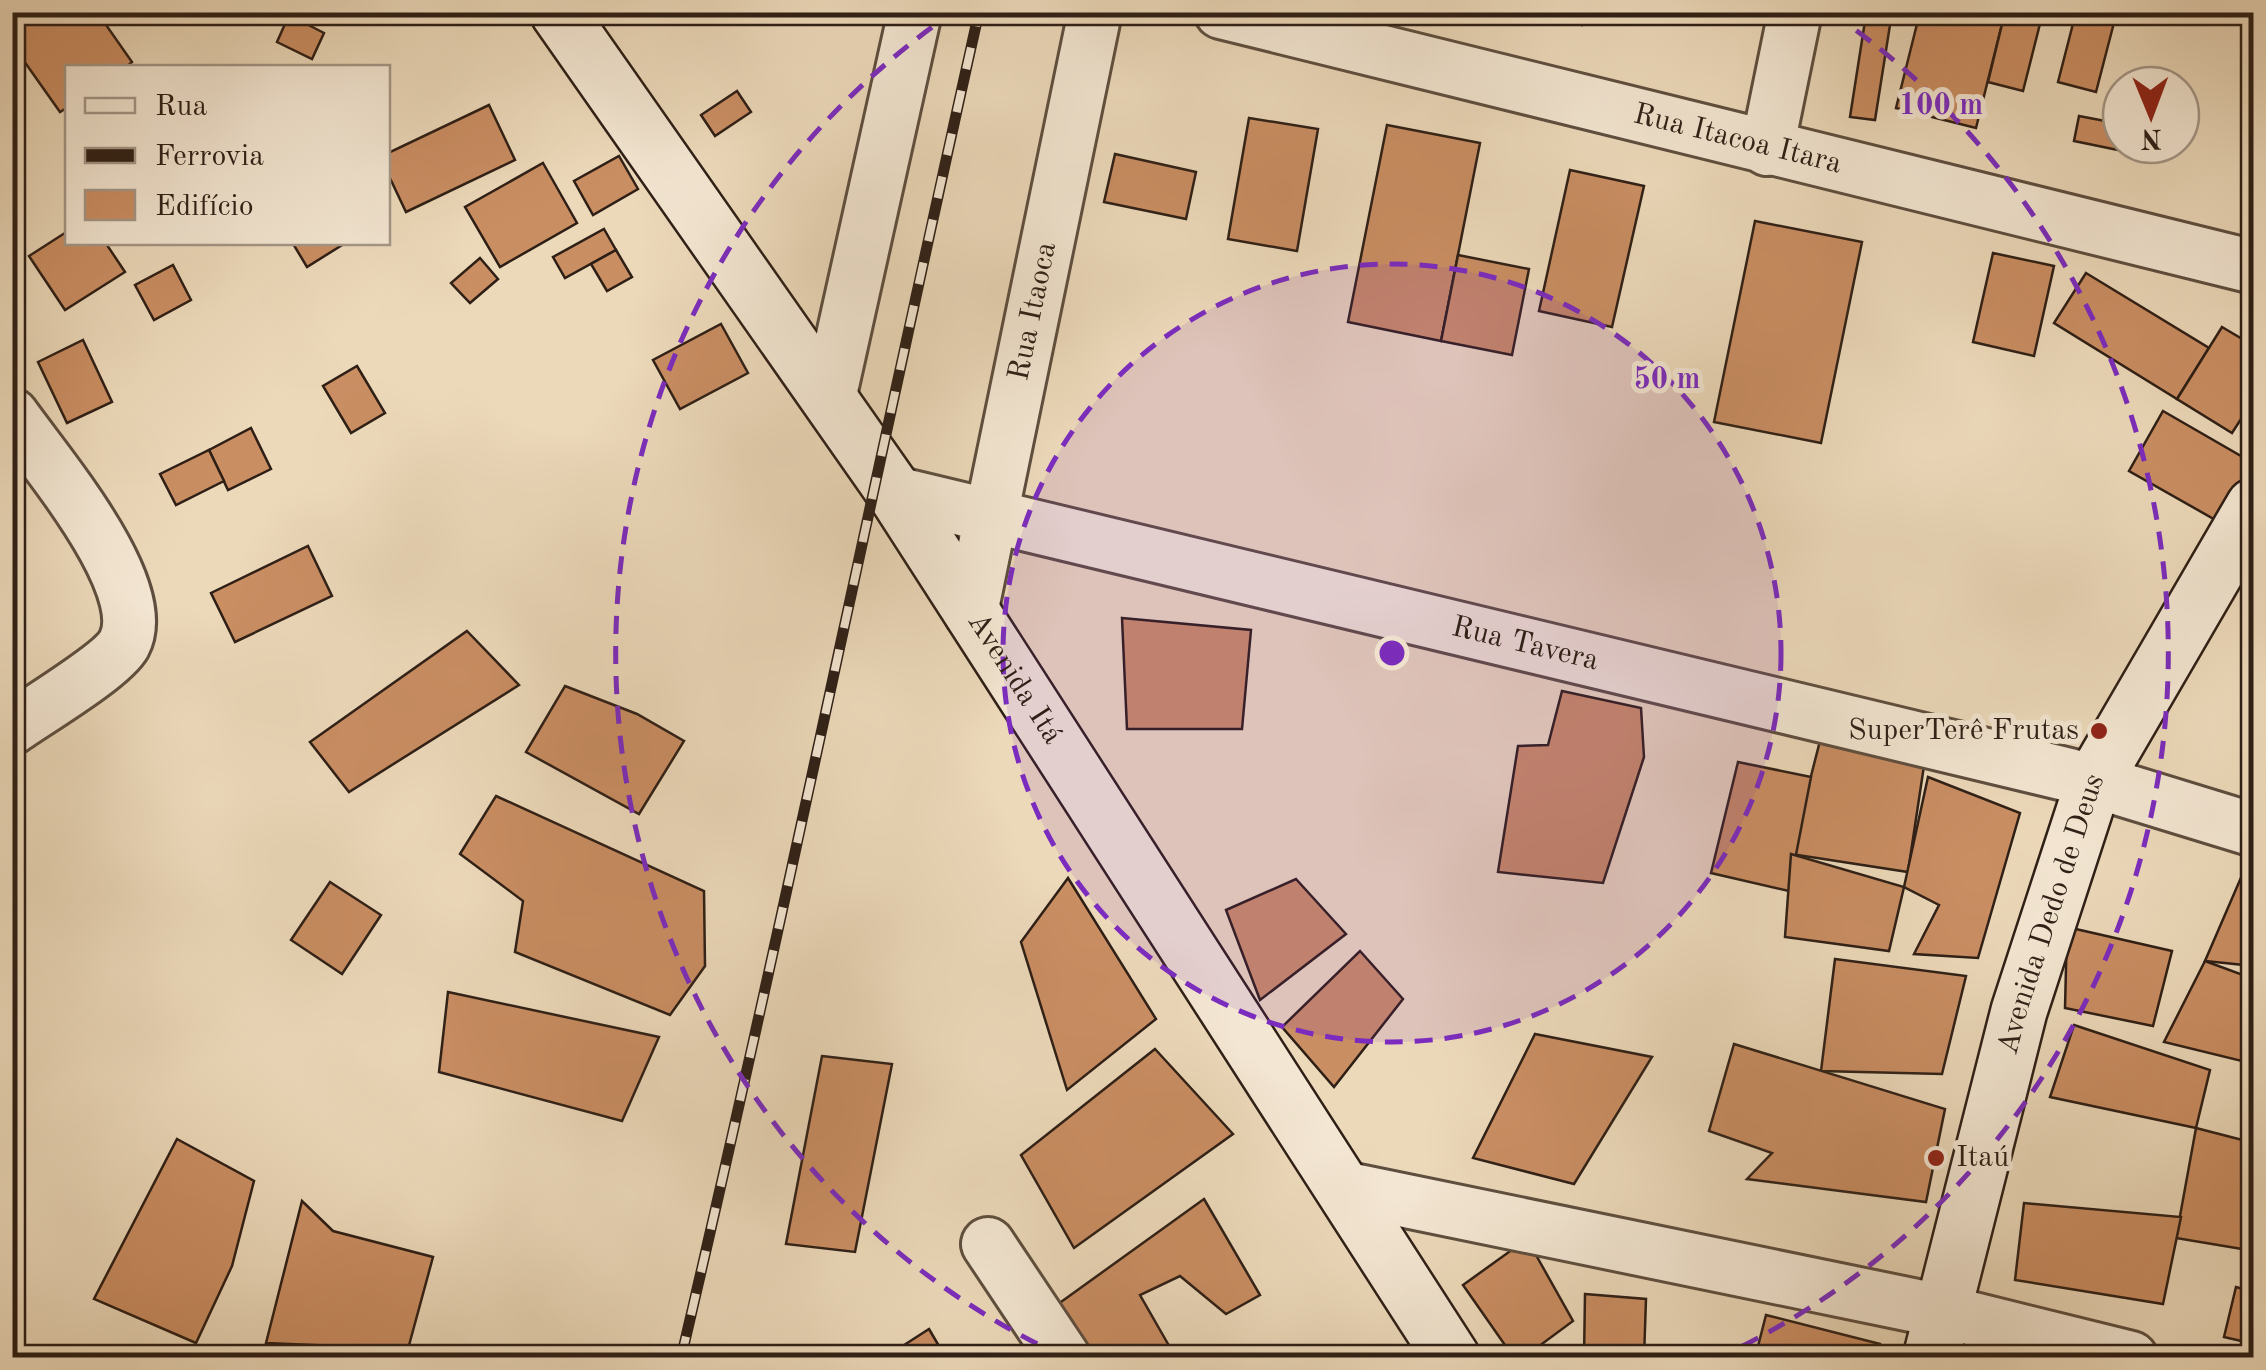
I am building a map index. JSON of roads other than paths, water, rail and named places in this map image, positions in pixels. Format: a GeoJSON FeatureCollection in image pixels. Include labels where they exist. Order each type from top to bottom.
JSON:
{"type":"FeatureCollection","features":[{"type":"Feature","properties":{"kind":"main road","name":"Avenida Itá"},"geometry":{"type":"LineString","coordinates":[[558,12],[895,493],[1452,1358]]}},
{"type":"Feature","properties":{"kind":"main road","name":"Avenida Dedo de Deus"},"geometry":{"type":"LineString","coordinates":[[1936,1334],[2020,1010],[2094,781],[2254,506]]}},
{"type":"Feature","properties":{"kind":"street"},"geometry":{"type":"LineString","coordinates":[[829,398],[915,12]]}},
{"type":"Feature","properties":{"kind":"street","name":"Rua Itaoca"},"geometry":{"type":"LineString","coordinates":[[971,613],[1094,12]]}},
{"type":"Feature","properties":{"kind":"street","name":"Rua Itacoa Itara"},"geometry":{"type":"LineString","coordinates":[[1221,12],[2254,267]]}},
{"type":"Feature","properties":{"kind":"street"},"geometry":{"type":"LineString","coordinates":[[1767,149],[1795,12]]}},
{"type":"Feature","properties":{"kind":"street"},"geometry":{"type":"LineString","coordinates":[[12,416],[120,576],[131,614],[124,644],[110,659],[12,728]]}},
{"type":"Feature","properties":{"kind":"street","name":"Rua Tavera"},"geometry":{"type":"LineString","coordinates":[[895,493],[988,519],[2094,781],[2254,830]]}},
{"type":"Feature","properties":{"kind":"street"},"geometry":{"type":"LineString","coordinates":[[1343,1188],[1936,1334],[2131,1358]]}},
{"type":"Feature","properties":{"kind":"street"},"geometry":{"type":"LineString","coordinates":[[988,1244],[1064,1358]]}},
{"type":"Feature","properties":{"kind":"railway"},"geometry":{"type":"LineString","coordinates":[[681,1358],[979,12]]}},
{"type":"Feature","properties":{"kind":"place","name":"SuperTerê Frutas"},"geometry":{"type":"Point","coordinates":[2099,731]}},
{"type":"Feature","properties":{"kind":"place","name":"Itaú"},"geometry":{"type":"Point","coordinates":[1936,1158]}}]}
